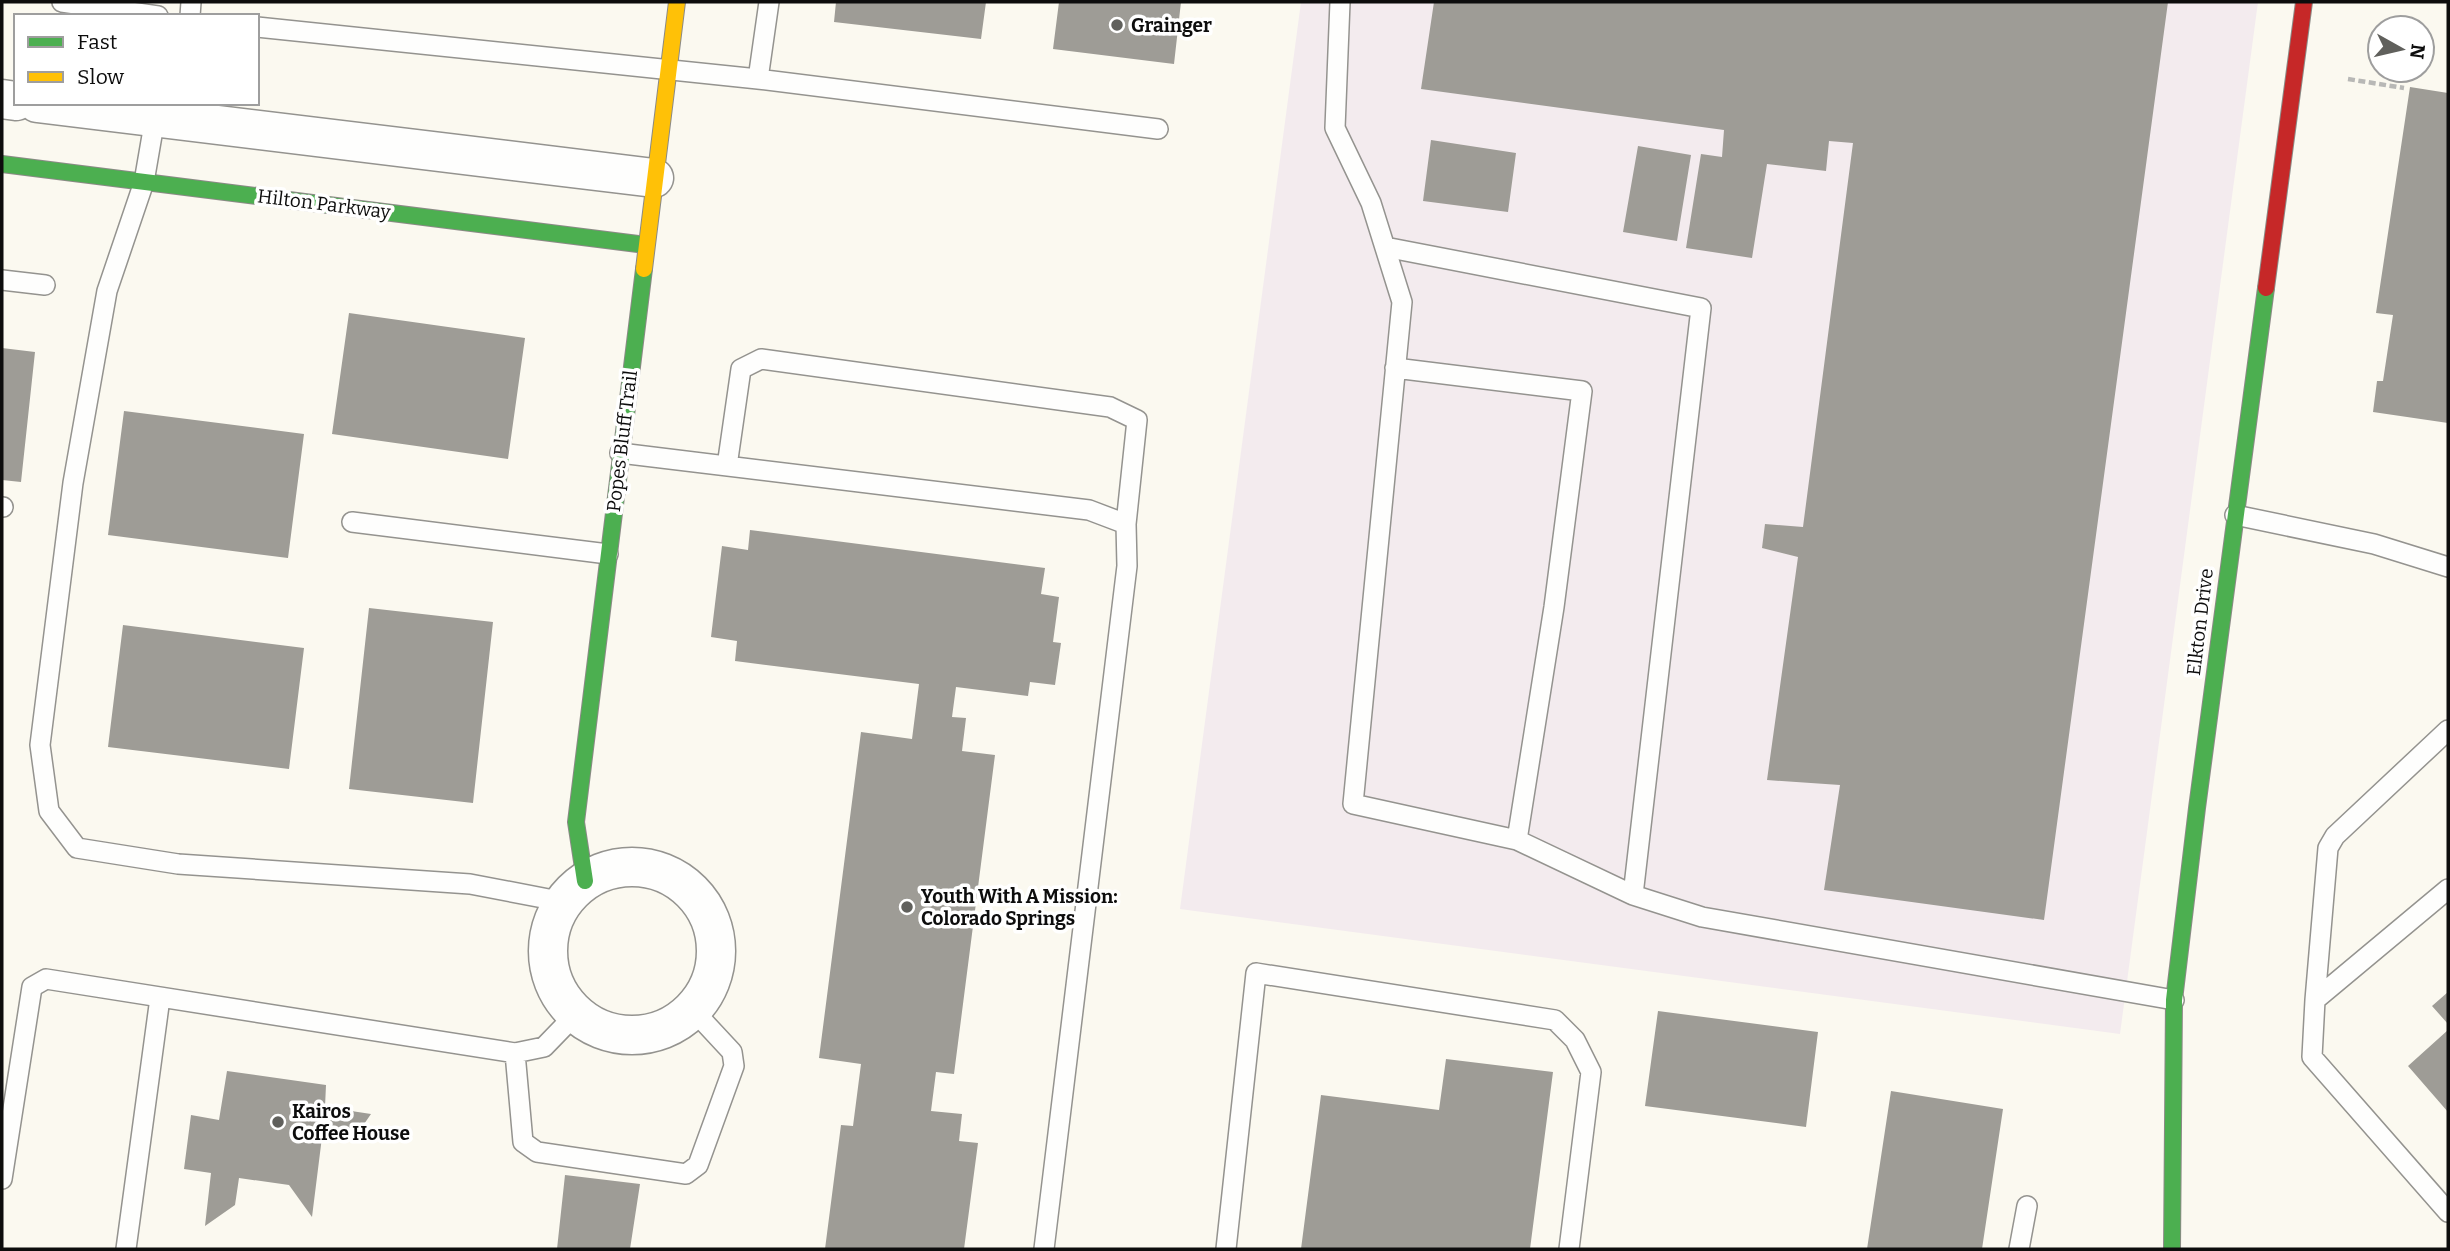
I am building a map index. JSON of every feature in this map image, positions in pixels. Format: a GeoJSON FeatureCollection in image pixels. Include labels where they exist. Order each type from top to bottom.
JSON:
{"type":"FeatureCollection","features":[{"type":"Feature","properties":{"kind":"street","name":"Popes Bluff Trail"},"geometry":{"type":"LineString","coordinates":[[574,891],[576,822],[677,2]]}},
{"type":"Feature","properties":{"kind":"street","name":"Elkton Drive"},"geometry":{"type":"LineString","coordinates":[[2172,1249],[2174,1000],[2235,515],[2304,2]]}},
{"type":"Feature","properties":{"kind":"street"},"geometry":{"type":"LineString","coordinates":[[61,105],[168,114],[654,178]]}},
{"type":"Feature","properties":{"kind":"street","name":"Hilton Parkway"},"geometry":{"type":"LineString","coordinates":[[2,164],[646,245]]}},
{"type":"Feature","properties":{"kind":"street"},"geometry":{"type":"LineString","coordinates":[[642,867],[670,875],[694,893],[710,918],[716,947],[716,965],[706,993],[692,1009],[687,1016],[665,1030],[636,1036],[600,1030],[576,1014],[558,991],[548,957],[551,928],[574,891],[612,869],[642,867]]}},
{"type":"Feature","properties":{"kind":"lane"},"geometry":{"type":"LineString","coordinates":[[62,2],[108,5],[149,14]]}},
{"type":"Feature","properties":{"kind":"lane"},"geometry":{"type":"LineString","coordinates":[[758,79],[769,2]]}},
{"type":"Feature","properties":{"kind":"lane"},"geometry":{"type":"LineString","coordinates":[[1340,2],[1335,128],[1371,203],[1402,302],[1353,804],[1517,840],[1633,895],[1702,917],[2174,1000]]}},
{"type":"Feature","properties":{"kind":"lane"},"geometry":{"type":"LineString","coordinates":[[259,27],[758,79],[1158,129]]}},
{"type":"Feature","properties":{"kind":"lane"},"geometry":{"type":"LineString","coordinates":[[168,114],[107,291],[73,483],[40,745],[49,811],[77,848],[178,864],[574,891]]}},
{"type":"Feature","properties":{"kind":"lane"},"geometry":{"type":"LineString","coordinates":[[1385,247],[1701,308],[1633,895]]}},
{"type":"Feature","properties":{"kind":"lane"},"geometry":{"type":"LineString","coordinates":[[2,280],[45,285]]}},
{"type":"Feature","properties":{"kind":"lane"},"geometry":{"type":"LineString","coordinates":[[727,466],[741,369],[761,359],[1111,407],[1137,420],[1126,524],[1127,566],[1044,1249]]}},
{"type":"Feature","properties":{"kind":"lane"},"geometry":{"type":"LineString","coordinates":[[1395,368],[1582,391],[1554,607],[1517,840]]}},
{"type":"Feature","properties":{"kind":"lane"},"geometry":{"type":"LineString","coordinates":[[620,453],[1089,509],[1126,524]]}},
{"type":"Feature","properties":{"kind":"lane"},"geometry":{"type":"LineString","coordinates":[[2235,515],[2374,544],[2448,567]]}},
{"type":"Feature","properties":{"kind":"lane"},"geometry":{"type":"LineString","coordinates":[[352,522],[608,554]]}},
{"type":"Feature","properties":{"kind":"lane"},"geometry":{"type":"LineString","coordinates":[[2448,730],[2335,836],[2328,848],[2312,1057],[2448,1212]]}},
{"type":"Feature","properties":{"kind":"lane"},"geometry":{"type":"LineString","coordinates":[[2315,1000],[2448,889]]}},
{"type":"Feature","properties":{"kind":"lane"},"geometry":{"type":"LineString","coordinates":[[1226,1249],[1256,974],[1555,1020],[1575,1040],[1591,1072],[1569,1249]]}},
{"type":"Feature","properties":{"kind":"lane"},"geometry":{"type":"LineString","coordinates":[[2,1178],[32,988],[46,979],[515,1053],[544,1047],[576,1014]]}},
{"type":"Feature","properties":{"kind":"lane"},"geometry":{"type":"LineString","coordinates":[[126,1249],[160,998]]}},
{"type":"Feature","properties":{"kind":"lane"},"geometry":{"type":"LineString","coordinates":[[515,1053],[523,1142],[537,1152],[687,1174],[698,1165],[734,1066],[732,1052],[692,1009]]}},
{"type":"Feature","properties":{"kind":"lane"},"geometry":{"type":"LineString","coordinates":[[2019,1249],[2027,1206]]}},
{"type":"Feature","properties":{"kind":"path"},"geometry":{"type":"LineString","coordinates":[[2348,79],[2404,88]]}},
{"type":"Feature","properties":{"kind":"shaded area"},"geometry":{"type":"Polygon","coordinates":[[[1301,2],[2258,2],[2120,1034],[1180,909],[1301,2]]]}},
{"type":"Feature","properties":{"kind":"building"},"geometry":{"type":"Polygon","coordinates":[[[836,2],[986,2],[981,39],[834,22],[836,2]]]}},
{"type":"Feature","properties":{"kind":"building","name":"Grainger"},"geometry":{"type":"Polygon","coordinates":[[[1059,2],[1181,2],[1174,64],[1053,49],[1059,2]]]}},
{"type":"Feature","properties":{"kind":"building"},"geometry":{"type":"Polygon","coordinates":[[[1434,2],[2168,2],[2044,920],[1824,890],[1840,785],[1767,780],[1798,557],[1762,548],[1765,524],[1803,527],[1853,143],[1829,141],[1826,171],[1767,164],[1752,258],[1686,248],[1701,154],[1722,157],[1724,130],[1421,89],[1434,2]]]}},
{"type":"Feature","properties":{"kind":"building"},"geometry":{"type":"Polygon","coordinates":[[[2410,87],[2448,93],[2448,423],[2373,412],[2377,381],[2383,381],[2393,315],[2376,313],[2410,87]]]}},
{"type":"Feature","properties":{"kind":"building"},"geometry":{"type":"Polygon","coordinates":[[[1431,140],[1516,153],[1508,212],[1423,201],[1431,140]]]}},
{"type":"Feature","properties":{"kind":"building"},"geometry":{"type":"Polygon","coordinates":[[[1638,146],[1691,155],[1677,241],[1623,232],[1638,146]]]}},
{"type":"Feature","properties":{"kind":"building"},"geometry":{"type":"Polygon","coordinates":[[[349,313],[525,338],[508,459],[332,434],[349,313]]]}},
{"type":"Feature","properties":{"kind":"building"},"geometry":{"type":"Polygon","coordinates":[[[2,348],[35,352],[21,482],[2,480],[2,348]]]}},
{"type":"Feature","properties":{"kind":"building"},"geometry":{"type":"Polygon","coordinates":[[[124,411],[304,434],[288,558],[108,535],[124,411]]]}},
{"type":"Feature","properties":{"kind":"building","name":"Youth With A Mission: Colorado Springs"},"geometry":{"type":"Polygon","coordinates":[[[750,530],[1045,568],[1041,594],[1059,597],[1053,642],[1061,643],[1055,685],[1030,682],[1028,696],[956,687],[952,717],[966,718],[962,751],[995,755],[954,1074],[936,1072],[931,1111],[962,1114],[959,1141],[978,1143],[964,1249],[825,1249],[841,1125],[853,1126],[861,1064],[819,1058],[861,732],[912,739],[919,684],[735,661],[737,641],[711,637],[722,546],[748,550],[750,530]]]}},
{"type":"Feature","properties":{"kind":"building"},"geometry":{"type":"Polygon","coordinates":[[[369,608],[493,622],[473,803],[349,789],[369,608]]]}},
{"type":"Feature","properties":{"kind":"building"},"geometry":{"type":"Polygon","coordinates":[[[123,625],[304,648],[289,769],[108,747],[123,625]]]}},
{"type":"Feature","properties":{"kind":"building"},"geometry":{"type":"Polygon","coordinates":[[[2448,992],[2448,1024],[2432,1006],[2448,992]]]}},
{"type":"Feature","properties":{"kind":"building"},"geometry":{"type":"Polygon","coordinates":[[[1658,1011],[1818,1032],[1806,1127],[1645,1106],[1658,1011]]]}},
{"type":"Feature","properties":{"kind":"building"},"geometry":{"type":"Polygon","coordinates":[[[2448,1030],[2448,1112],[2408,1066],[2448,1030]]]}},
{"type":"Feature","properties":{"kind":"building"},"geometry":{"type":"Polygon","coordinates":[[[1446,1059],[1553,1072],[1530,1249],[1301,1249],[1321,1095],[1439,1110],[1446,1059]]]}},
{"type":"Feature","properties":{"kind":"building"},"geometry":{"type":"Polygon","coordinates":[[[227,1071],[326,1085],[325,1107],[371,1114],[353,1140],[322,1137],[312,1217],[289,1185],[239,1178],[235,1205],[205,1226],[211,1173],[184,1169],[191,1115],[219,1120],[227,1071]]]}},
{"type":"Feature","properties":{"kind":"building"},"geometry":{"type":"Polygon","coordinates":[[[1891,1091],[2003,1109],[1982,1249],[1867,1249],[1891,1091]]]}},
{"type":"Feature","properties":{"kind":"building"},"geometry":{"type":"Polygon","coordinates":[[[565,1175],[640,1184],[630,1249],[557,1249],[565,1175]]]}},
{"type":"Feature","properties":{"kind":"traffic: fast"},"geometry":{"type":"LineString","coordinates":[[2,164],[646,245]]}},
{"type":"Feature","properties":{"kind":"traffic: fast"},"geometry":{"type":"LineString","coordinates":[[585,881],[576,822],[644,269]]}},
{"type":"Feature","properties":{"kind":"traffic: fast"},"geometry":{"type":"LineString","coordinates":[[2172,1249],[2174,1000],[2266,288]]}},
{"type":"Feature","properties":{"kind":"traffic: slow"},"geometry":{"type":"LineString","coordinates":[[644,269],[677,2]]}},
{"type":"Feature","properties":{"kind":"traffic: jam"},"geometry":{"type":"LineString","coordinates":[[2266,288],[2304,2]]}},
{"type":"Feature","properties":{"kind":"place","name":"Grainger"},"geometry":{"type":"Point","coordinates":[1117,25]}},
{"type":"Feature","properties":{"kind":"place","name":"Youth With A Mission: Colorado Springs"},"geometry":{"type":"Point","coordinates":[907,907]}},
{"type":"Feature","properties":{"kind":"place","name":"Kairos Coffee House"},"geometry":{"type":"Point","coordinates":[278,1122]}}]}
